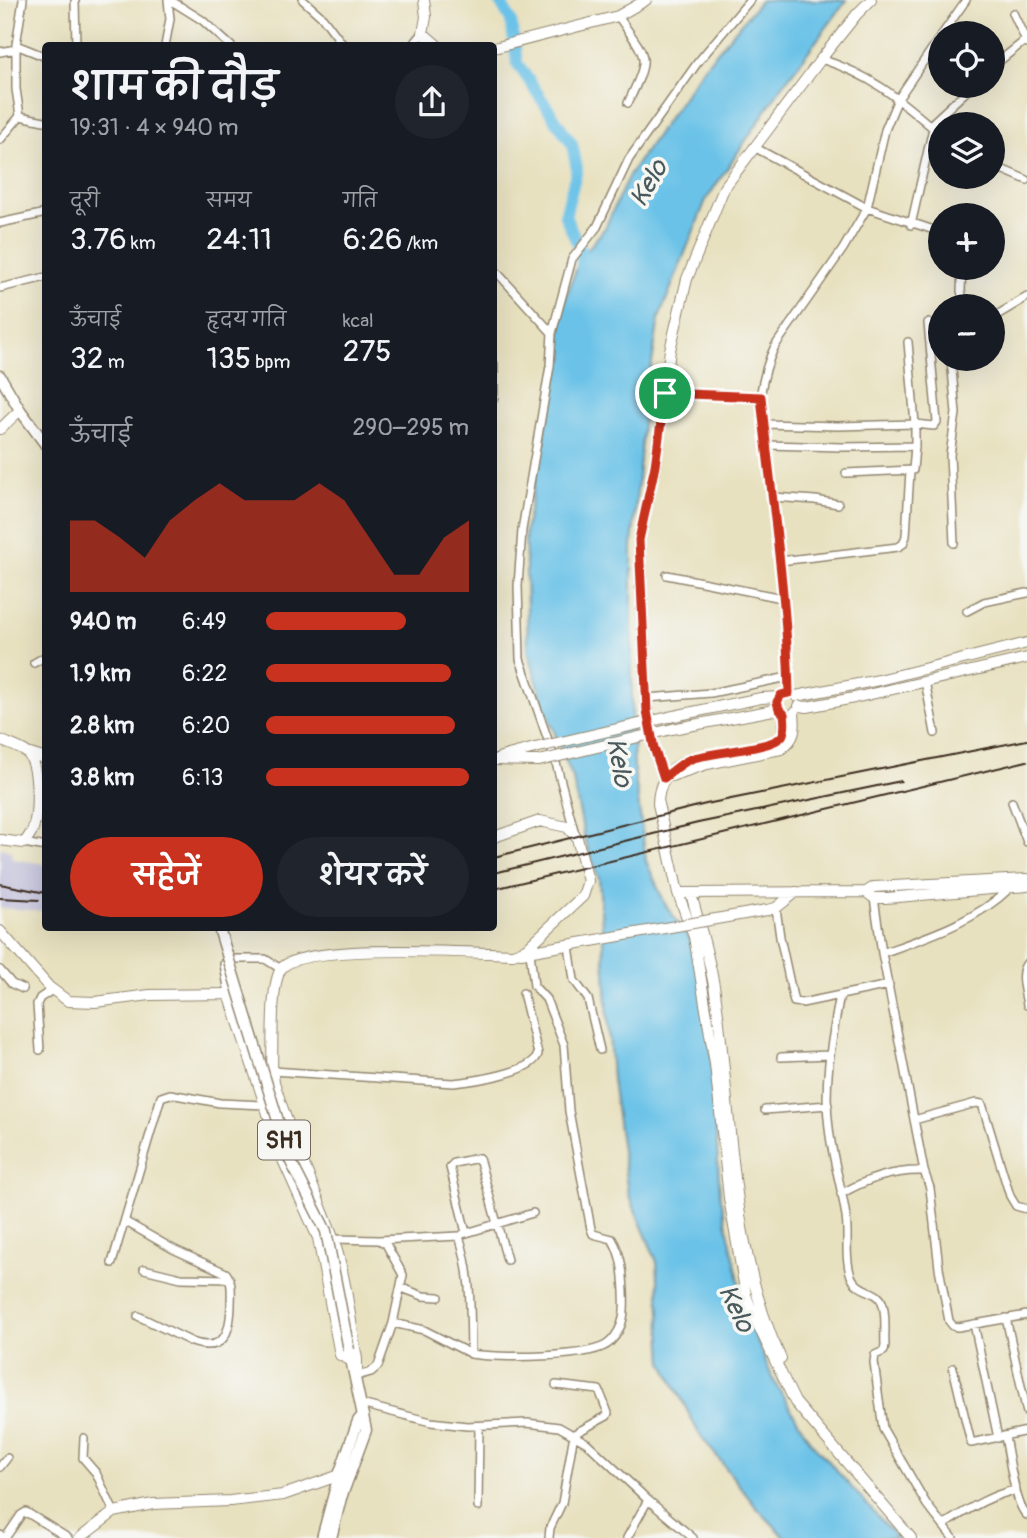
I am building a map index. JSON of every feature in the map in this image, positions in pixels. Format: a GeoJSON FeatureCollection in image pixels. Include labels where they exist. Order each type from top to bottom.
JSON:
{"type":"FeatureCollection","features":[{"type":"Feature","properties":{"kind":"main road"},"geometry":{"type":"LineString","coordinates":[[0,376],[42,440]]}},
{"type":"Feature","properties":{"kind":"main road","name":"SH1"},"geometry":{"type":"LineString","coordinates":[[220,931],[290,1160],[326,1231],[362,1409]]}},
{"type":"Feature","properties":{"kind":"main road"},"geometry":{"type":"LineString","coordinates":[[331,1538],[362,1409]]}},
{"type":"Feature","properties":{"kind":"main road"},"geometry":{"type":"LineString","coordinates":[[322,1538],[345,1473]]}},
{"type":"Feature","properties":{"kind":"street"},"geometry":{"type":"LineString","coordinates":[[0,140],[20,116],[16,89],[16,47],[23,0]]}},
{"type":"Feature","properties":{"kind":"street"},"geometry":{"type":"LineString","coordinates":[[75,0],[76,42]]}},
{"type":"Feature","properties":{"kind":"street"},"geometry":{"type":"LineString","coordinates":[[166,42],[170,19],[169,0]]}},
{"type":"Feature","properties":{"kind":"street"},"geometry":{"type":"LineString","coordinates":[[169,0],[202,20],[227,42]]}},
{"type":"Feature","properties":{"kind":"street"},"geometry":{"type":"LineString","coordinates":[[303,0],[323,18],[341,42]]}},
{"type":"Feature","properties":{"kind":"street"},"geometry":{"type":"LineString","coordinates":[[415,42],[423,33],[426,17],[424,0]]}},
{"type":"Feature","properties":{"kind":"street"},"geometry":{"type":"LineString","coordinates":[[497,47],[618,16],[646,0]]}},
{"type":"Feature","properties":{"kind":"street"},"geometry":{"type":"LineString","coordinates":[[513,954],[526,948],[583,896],[588,881],[553,753],[520,659],[518,586],[522,530],[550,366],[552,333],[572,259],[597,227],[629,159],[698,62],[750,0]]}},
{"type":"Feature","properties":{"kind":"street"},"geometry":{"type":"LineString","coordinates":[[664,778],[654,748],[647,711],[639,540],[655,466],[670,350],[687,279],[724,188],[821,59],[871,0]]}},
{"type":"Feature","properties":{"kind":"street"},"geometry":{"type":"LineString","coordinates":[[951,21],[966,0]]}},
{"type":"Feature","properties":{"kind":"street"},"geometry":{"type":"LineString","coordinates":[[1005,57],[1027,41],[1013,13]]}},
{"type":"Feature","properties":{"kind":"street"},"geometry":{"type":"LineString","coordinates":[[618,16],[642,51],[645,62],[628,103]]}},
{"type":"Feature","properties":{"kind":"street"},"geometry":{"type":"LineString","coordinates":[[423,33],[433,42]]}},
{"type":"Feature","properties":{"kind":"street"},"geometry":{"type":"LineString","coordinates":[[0,52],[16,47],[42,56]]}},
{"type":"Feature","properties":{"kind":"street"},"geometry":{"type":"LineString","coordinates":[[911,1538],[795,1402],[746,1295],[729,1198],[716,1063],[694,937],[678,893],[658,804],[658,789],[664,778],[707,764],[781,749],[795,734],[789,704],[788,644],[761,397],[769,359],[775,346],[843,249],[867,208],[886,130],[898,99],[928,54]]}},
{"type":"Feature","properties":{"kind":"street"},"geometry":{"type":"LineString","coordinates":[[821,59],[879,84],[928,124]]}},
{"type":"Feature","properties":{"kind":"street"},"geometry":{"type":"LineString","coordinates":[[949,112],[961,98]]}},
{"type":"Feature","properties":{"kind":"street"},"geometry":{"type":"LineString","coordinates":[[20,116],[42,121]]}},
{"type":"Feature","properties":{"kind":"street"},"geometry":{"type":"LineString","coordinates":[[754,147],[867,208],[928,229]]}},
{"type":"Feature","properties":{"kind":"street"},"geometry":{"type":"LineString","coordinates":[[911,225],[928,154]]}},
{"type":"Feature","properties":{"kind":"street"},"geometry":{"type":"LineString","coordinates":[[1005,171],[1027,180]]}},
{"type":"Feature","properties":{"kind":"street"},"geometry":{"type":"LineString","coordinates":[[0,223],[42,214]]}},
{"type":"Feature","properties":{"kind":"street"},"geometry":{"type":"LineString","coordinates":[[497,272],[552,333]]}},
{"type":"Feature","properties":{"kind":"street"},"geometry":{"type":"LineString","coordinates":[[0,288],[42,278]]}},
{"type":"Feature","properties":{"kind":"street"},"geometry":{"type":"LineString","coordinates":[[1005,310],[1027,297]]}},
{"type":"Feature","properties":{"kind":"street"},"geometry":{"type":"LineString","coordinates":[[846,473],[910,471],[915,467],[915,424],[908,342]]}},
{"type":"Feature","properties":{"kind":"street"},"geometry":{"type":"LineString","coordinates":[[764,424],[934,426],[937,422],[932,371]]}},
{"type":"Feature","properties":{"kind":"street"},"geometry":{"type":"LineString","coordinates":[[952,371],[956,413],[950,455],[954,543]]}},
{"type":"Feature","properties":{"kind":"street"},"geometry":{"type":"LineString","coordinates":[[665,393],[761,397]]}},
{"type":"Feature","properties":{"kind":"street"},"geometry":{"type":"LineString","coordinates":[[0,429],[20,410]]}},
{"type":"Feature","properties":{"kind":"street"},"geometry":{"type":"LineString","coordinates":[[767,445],[915,446]]}},
{"type":"Feature","properties":{"kind":"street"},"geometry":{"type":"LineString","coordinates":[[780,561],[898,547],[903,544],[910,471]]}},
{"type":"Feature","properties":{"kind":"street"},"geometry":{"type":"LineString","coordinates":[[773,497],[838,504]]}},
{"type":"Feature","properties":{"kind":"street"},"geometry":{"type":"LineString","coordinates":[[667,575],[782,598]]}},
{"type":"Feature","properties":{"kind":"street"},"geometry":{"type":"LineString","coordinates":[[967,611],[984,602],[1027,593]]}},
{"type":"Feature","properties":{"kind":"street"},"geometry":{"type":"LineString","coordinates":[[497,759],[538,761],[789,704],[1027,643]]}},
{"type":"Feature","properties":{"kind":"street"},"geometry":{"type":"LineString","coordinates":[[34,663],[42,658]]}},
{"type":"Feature","properties":{"kind":"street"},"geometry":{"type":"LineString","coordinates":[[497,758],[761,698],[807,707],[1027,658]]}},
{"type":"Feature","properties":{"kind":"street"},"geometry":{"type":"LineString","coordinates":[[647,698],[712,693],[788,677]]}},
{"type":"Feature","properties":{"kind":"street"},"geometry":{"type":"LineString","coordinates":[[925,681],[935,733]]}},
{"type":"Feature","properties":{"kind":"street"},"geometry":{"type":"LineString","coordinates":[[0,740],[42,758]]}},
{"type":"Feature","properties":{"kind":"street"},"geometry":{"type":"LineString","coordinates":[[24,843],[33,831],[36,810],[36,772],[27,753]]}},
{"type":"Feature","properties":{"kind":"street"},"geometry":{"type":"LineString","coordinates":[[1012,802],[1027,842]]}},
{"type":"Feature","properties":{"kind":"street"},"geometry":{"type":"LineString","coordinates":[[497,836],[540,821],[567,827],[577,838]]}},
{"type":"Feature","properties":{"kind":"street"},"geometry":{"type":"LineString","coordinates":[[0,840],[42,846]]}},
{"type":"Feature","properties":{"kind":"street"},"geometry":{"type":"LineString","coordinates":[[1027,878],[874,887],[870,895],[929,1188],[939,1268],[950,1321],[953,1326],[958,1327],[1027,1315]]}},
{"type":"Feature","properties":{"kind":"street"},"geometry":{"type":"LineString","coordinates":[[678,893],[796,892],[870,895],[1027,886]]}},
{"type":"Feature","properties":{"kind":"street"},"geometry":{"type":"LineString","coordinates":[[882,953],[960,922],[985,908],[1010,888]]}},
{"type":"Feature","properties":{"kind":"street"},"geometry":{"type":"LineString","coordinates":[[379,1240],[391,1250],[403,1275],[402,1287],[378,1366],[357,1380],[357,1359],[342,1272],[333,1239],[281,1105],[272,1071],[275,986],[281,969],[292,960],[368,950],[513,954],[530,952],[771,909],[796,892]]}},
{"type":"Feature","properties":{"kind":"street"},"geometry":{"type":"LineString","coordinates":[[691,894],[715,990],[741,1226],[755,1288],[774,1345],[800,1398],[861,1476],[918,1538]]}},
{"type":"Feature","properties":{"kind":"street"},"geometry":{"type":"LineString","coordinates":[[771,909],[792,999],[802,1003],[889,985]]}},
{"type":"Feature","properties":{"kind":"street"},"geometry":{"type":"LineString","coordinates":[[0,931],[52,990],[68,1001],[95,1002],[150,995],[229,994]]}},
{"type":"Feature","properties":{"kind":"street"},"geometry":{"type":"LineString","coordinates":[[569,946],[574,980],[588,999],[600,1050]]}},
{"type":"Feature","properties":{"kind":"street"},"geometry":{"type":"LineString","coordinates":[[393,1322],[424,1331],[471,1354],[500,1357],[595,1351],[610,1343],[620,1329],[625,1313],[621,1257],[612,1239],[597,1236],[591,1229],[569,1111],[564,1045],[545,999],[534,986],[530,952]]}},
{"type":"Feature","properties":{"kind":"street"},"geometry":{"type":"LineString","coordinates":[[281,969],[265,959],[227,959],[224,964],[229,994],[283,1160],[318,1238],[340,1355],[351,1356]]}},
{"type":"Feature","properties":{"kind":"street"},"geometry":{"type":"LineString","coordinates":[[1027,962],[1022,969],[1022,977],[1027,1005]]}},
{"type":"Feature","properties":{"kind":"street"},"geometry":{"type":"LineString","coordinates":[[0,970],[12,984],[23,989]]}},
{"type":"Feature","properties":{"kind":"street"},"geometry":{"type":"LineString","coordinates":[[40,1049],[37,1000],[52,990]]}},
{"type":"Feature","properties":{"kind":"street"},"geometry":{"type":"LineString","coordinates":[[272,1071],[453,1083],[505,1073],[533,1063],[538,1054],[523,993]]}},
{"type":"Feature","properties":{"kind":"street"},"geometry":{"type":"LineString","coordinates":[[840,995],[830,1055],[828,1126],[847,1221],[846,1243],[850,1274],[857,1287],[877,1296],[883,1304],[884,1351],[875,1355],[874,1362],[883,1429],[927,1505],[953,1538]]}},
{"type":"Feature","properties":{"kind":"street"},"geometry":{"type":"LineString","coordinates":[[781,1058],[830,1055]]}},
{"type":"Feature","properties":{"kind":"street"},"geometry":{"type":"LineString","coordinates":[[112,1263],[161,1097],[170,1094],[220,1103],[265,1105]]}},
{"type":"Feature","properties":{"kind":"street"},"geometry":{"type":"LineString","coordinates":[[914,1120],[976,1103],[982,1104],[1010,1196],[1016,1206],[1027,1209]]}},
{"type":"Feature","properties":{"kind":"street"},"geometry":{"type":"LineString","coordinates":[[765,1110],[828,1105]]}},
{"type":"Feature","properties":{"kind":"street"},"geometry":{"type":"LineString","coordinates":[[471,1354],[467,1261],[450,1167],[453,1163],[479,1157],[507,1260]]}},
{"type":"Feature","properties":{"kind":"street"},"geometry":{"type":"LineString","coordinates":[[841,1194],[894,1172],[924,1171]]}},
{"type":"Feature","properties":{"kind":"street"},"geometry":{"type":"LineString","coordinates":[[333,1239],[379,1240],[463,1235],[533,1213]]}},
{"type":"Feature","properties":{"kind":"street"},"geometry":{"type":"LineString","coordinates":[[126,1222],[173,1250],[226,1273],[230,1279],[231,1318],[228,1331],[221,1341],[214,1345],[192,1342],[138,1315]]}},
{"type":"Feature","properties":{"kind":"street"},"geometry":{"type":"LineString","coordinates":[[144,1269],[181,1278],[230,1279]]}},
{"type":"Feature","properties":{"kind":"street"},"geometry":{"type":"LineString","coordinates":[[402,1287],[423,1296],[439,1297]]}},
{"type":"Feature","properties":{"kind":"street"},"geometry":{"type":"LineString","coordinates":[[1006,1318],[1027,1413]]}},
{"type":"Feature","properties":{"kind":"street"},"geometry":{"type":"LineString","coordinates":[[974,1324],[1016,1490],[1023,1512],[1027,1515]]}},
{"type":"Feature","properties":{"kind":"street"},"geometry":{"type":"LineString","coordinates":[[954,1368],[971,1443],[1027,1431]]}},
{"type":"Feature","properties":{"kind":"street"},"geometry":{"type":"LineString","coordinates":[[556,1385],[599,1390],[608,1409],[607,1416],[574,1434]]}},
{"type":"Feature","properties":{"kind":"street"},"geometry":{"type":"LineString","coordinates":[[362,1409],[431,1422],[479,1426],[527,1423],[559,1427],[574,1434],[692,1538]]}},
{"type":"Feature","properties":{"kind":"street"},"geometry":{"type":"LineString","coordinates":[[478,1507],[479,1426]]}},
{"type":"Feature","properties":{"kind":"street"},"geometry":{"type":"LineString","coordinates":[[549,1538],[550,1528],[562,1503],[574,1434]]}},
{"type":"Feature","properties":{"kind":"street"},"geometry":{"type":"LineString","coordinates":[[84,1438],[83,1458],[96,1474],[114,1512]]}},
{"type":"Feature","properties":{"kind":"street"},"geometry":{"type":"LineString","coordinates":[[0,1467],[7,1458]]}},
{"type":"Feature","properties":{"kind":"street"},"geometry":{"type":"LineString","coordinates":[[80,1538],[114,1512],[153,1504],[230,1501],[283,1495],[345,1473]]}},
{"type":"Feature","properties":{"kind":"street"},"geometry":{"type":"LineString","coordinates":[[943,1525],[982,1501],[1016,1490]]}},
{"type":"Feature","properties":{"kind":"street"},"geometry":{"type":"LineString","coordinates":[[627,1538],[648,1500]]}},
{"type":"Feature","properties":{"kind":"street"},"geometry":{"type":"LineString","coordinates":[[4,1536],[26,1512],[68,1538]]}},
{"type":"Feature","properties":{"kind":"shaded area"},"geometry":{"type":"Polygon","coordinates":[[[0,848],[11,851],[12,859],[42,864],[42,911],[0,908],[0,848]]]}},
{"type":"Feature","properties":{"kind":"water","name":"Kelo"},"geometry":{"type":"Polygon","coordinates":[[[761,0],[847,0],[781,88],[706,200],[659,318],[644,414],[632,547],[634,769],[646,861],[665,904],[694,946],[710,1031],[720,1194],[747,1317],[773,1379],[810,1441],[897,1538],[786,1538],[756,1507],[698,1432],[663,1362],[657,1262],[628,1193],[612,1080],[599,879],[585,840],[573,779],[544,706],[528,650],[525,531],[554,387],[564,304],[579,260],[605,228],[629,175],[704,67],[761,0]]]}},
{"type":"Feature","properties":{"kind":"waterway"},"geometry":{"type":"LineString","coordinates":[[499,0],[511,21],[517,63],[572,144],[577,169],[565,216],[582,253],[582,271]]}},
{"type":"Feature","properties":{"kind":"railway"},"geometry":{"type":"LineString","coordinates":[[497,856],[706,804],[1027,740]]}},
{"type":"Feature","properties":{"kind":"railway"},"geometry":{"type":"LineString","coordinates":[[497,888],[1027,761]]}},
{"type":"Feature","properties":{"kind":"railway"},"geometry":{"type":"LineString","coordinates":[[497,872],[698,823],[901,781]]}},
{"type":"Feature","properties":{"kind":"railway"},"geometry":{"type":"LineString","coordinates":[[0,884],[42,892]]}},
{"type":"Feature","properties":{"kind":"railway"},"geometry":{"type":"LineString","coordinates":[[0,898],[39,900]]}},
{"type":"Feature","properties":{"kind":"route"},"geometry":{"type":"LineString","coordinates":[[665,393],[761,397],[788,644],[789,693],[781,695],[777,702],[784,714],[785,727],[784,734],[778,740],[692,759],[664,778],[654,748],[647,711],[639,540],[655,466],[665,393]]}}]}
